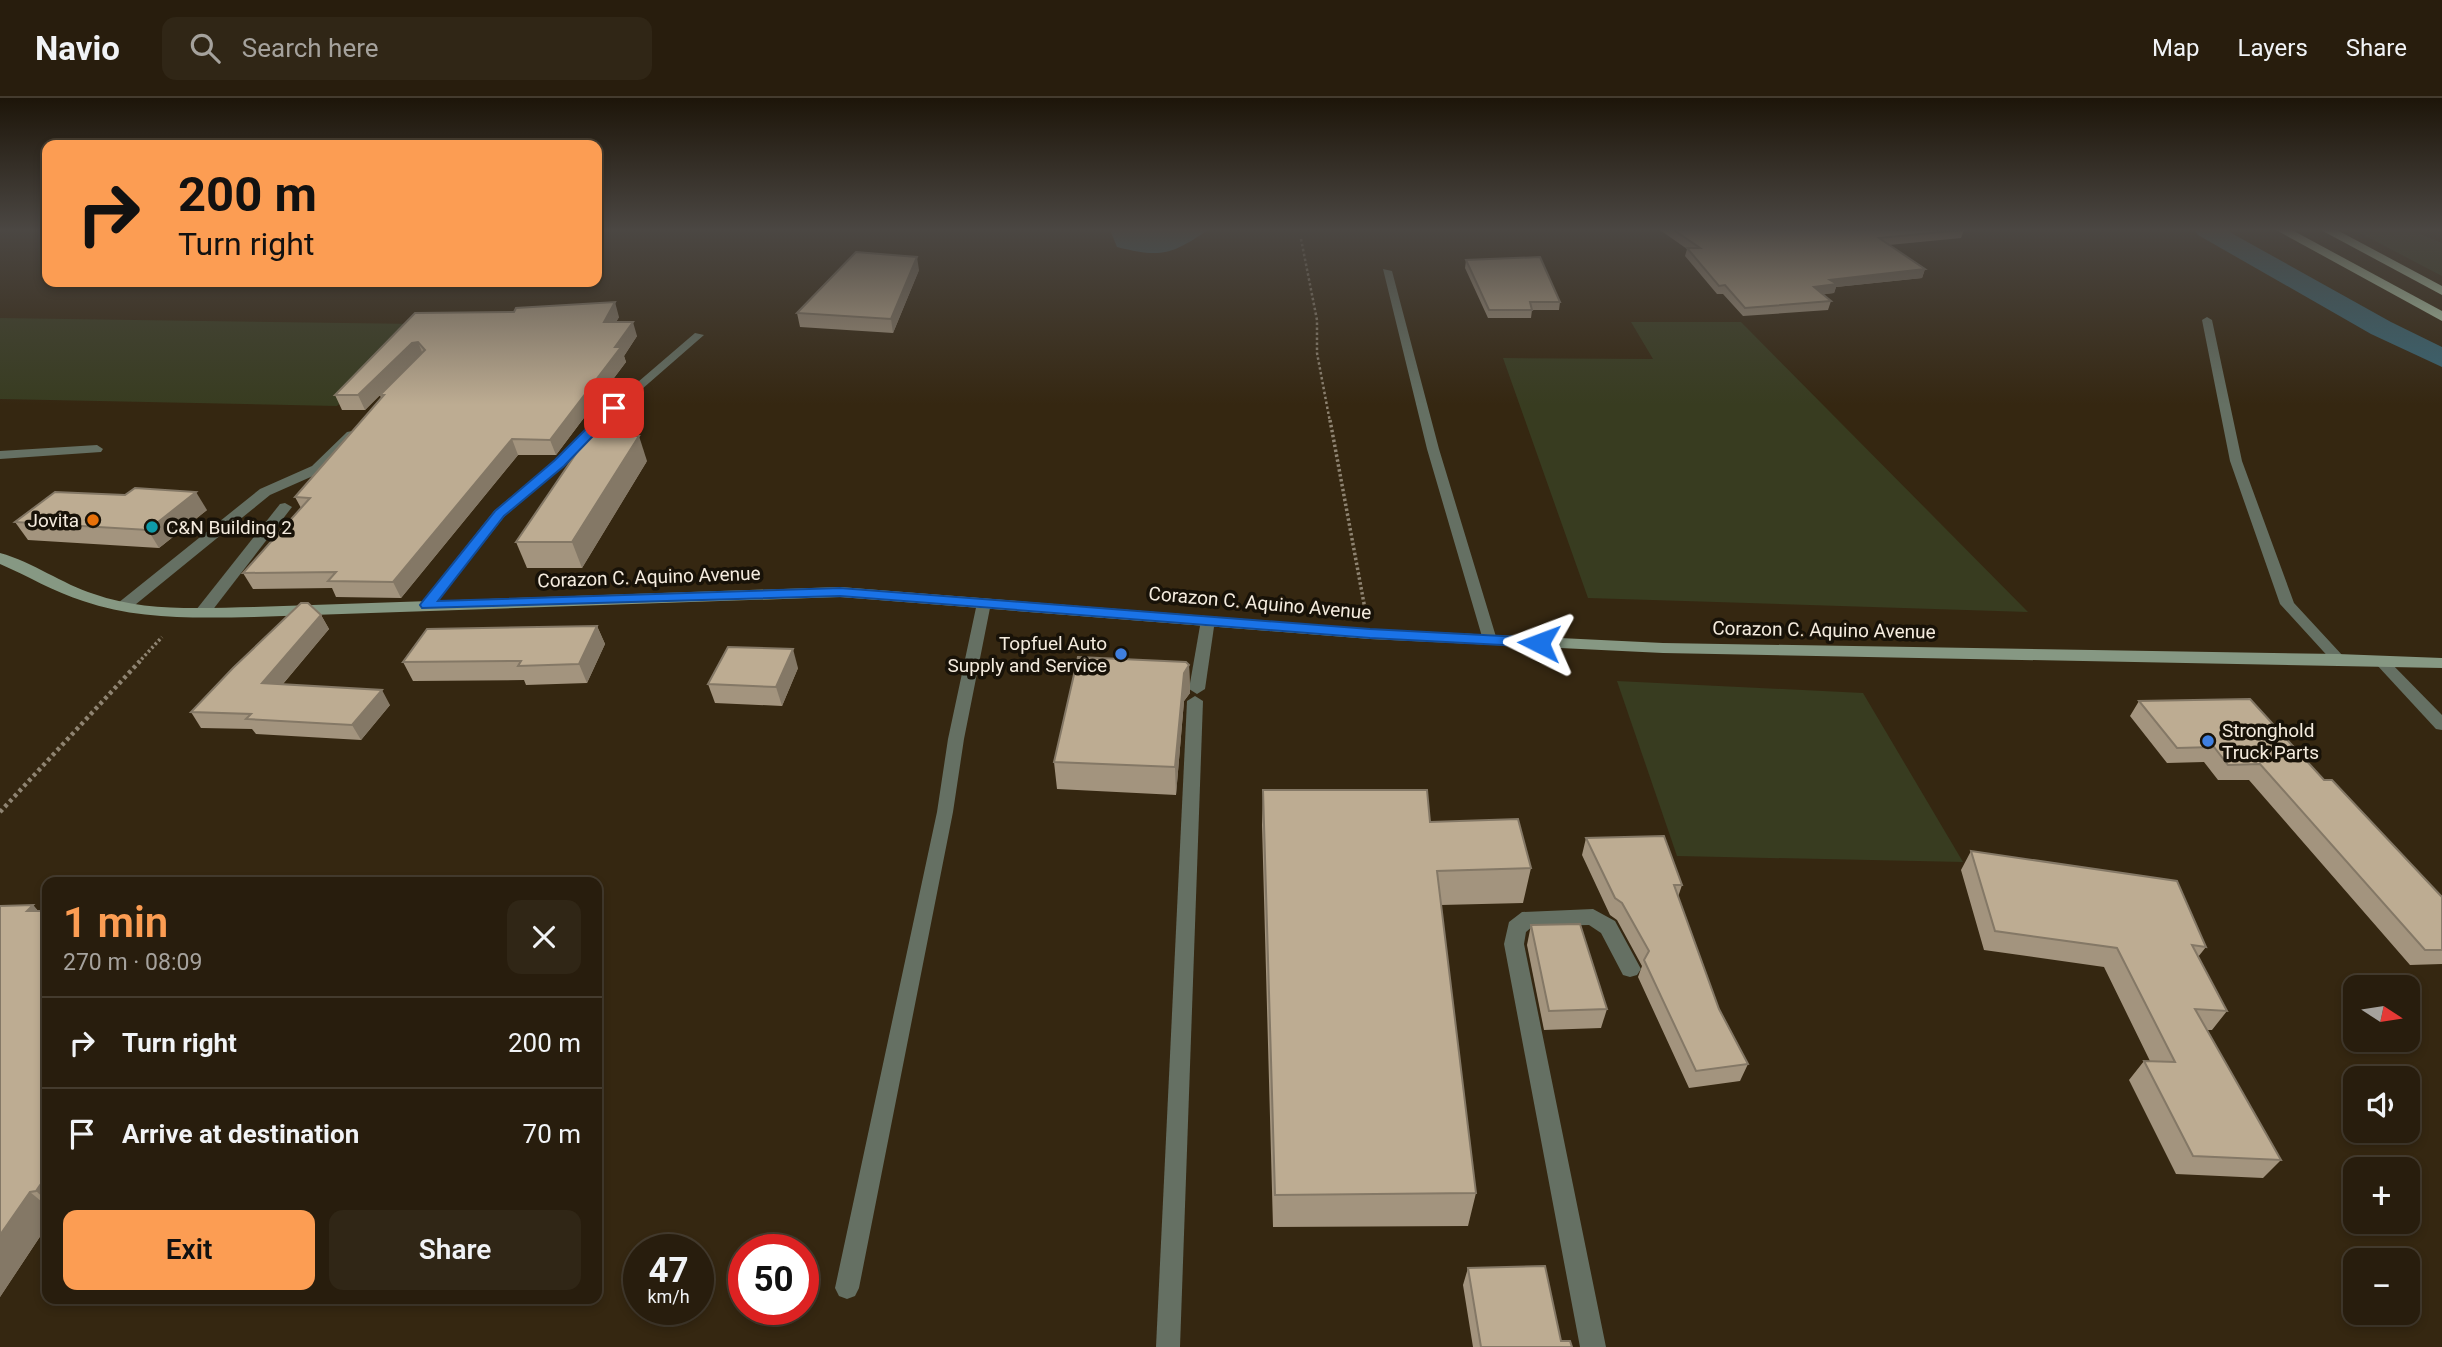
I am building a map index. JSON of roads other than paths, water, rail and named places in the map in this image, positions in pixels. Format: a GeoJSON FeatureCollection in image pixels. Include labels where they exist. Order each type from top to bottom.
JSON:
{"type":"FeatureCollection","features":[{"type":"Feature","properties":{"kind":"highway"},"geometry":{"type":"LineString","coordinates":[[2389,288],[2442,317]]}},
{"type":"Feature","properties":{"kind":"main road","name":"Corazon C. Aquino Avenue"},"geometry":{"type":"LineString","coordinates":[[0,558],[89,598],[124,606],[202,613],[840,592],[1370,634],[1663,648],[2442,663]]}},
{"type":"Feature","properties":{"kind":"street"},"geometry":{"type":"LineString","coordinates":[[124,606],[265,492],[317,469],[364,423]]}},
{"type":"Feature","properties":{"kind":"street"},"geometry":{"type":"LineString","coordinates":[[202,613],[285,506]]}},
{"type":"Feature","properties":{"kind":"street"},"geometry":{"type":"LineString","coordinates":[[1594,1347],[1514,944],[1516,928],[1529,918],[1593,917],[1608,927],[1630,969]]}},
{"type":"Feature","properties":{"kind":"lane"},"geometry":{"type":"LineString","coordinates":[[1391,288],[1433,449],[1490,640]]}},
{"type":"Feature","properties":{"kind":"lane"},"geometry":{"type":"LineString","coordinates":[[2207,320],[2236,461],[2287,604],[2338,659]]}},
{"type":"Feature","properties":{"kind":"lane"},"geometry":{"type":"LineString","coordinates":[[427,605],[499,514],[559,463],[614,408],[699,335]]}},
{"type":"Feature","properties":{"kind":"lane"},"geometry":{"type":"LineString","coordinates":[[0,455],[97,449]]}},
{"type":"Feature","properties":{"kind":"lane"},"geometry":{"type":"LineString","coordinates":[[847,1288],[945,812],[956,739],[984,603]]}},
{"type":"Feature","properties":{"kind":"lane"},"geometry":{"type":"LineString","coordinates":[[1168,1347],[1196,695],[1208,620]]}},
{"type":"Feature","properties":{"kind":"lane"},"geometry":{"type":"LineString","coordinates":[[2381,661],[2442,725]]}},
{"type":"Feature","properties":{"kind":"waterway"},"geometry":{"type":"LineString","coordinates":[[2310,288],[2442,358]]}},
{"type":"Feature","properties":{"kind":"place","name":"Jovita"},"geometry":{"type":"Point","coordinates":[93,520]}},
{"type":"Feature","properties":{"kind":"place","name":"C&N Building 2"},"geometry":{"type":"Point","coordinates":[152,527]}},
{"type":"Feature","properties":{"kind":"place","name":"Topfuel Auto Supply and Service"},"geometry":{"type":"Point","coordinates":[1121,654]}},
{"type":"Feature","properties":{"kind":"place","name":"Stronghold Truck Parts"},"geometry":{"type":"Point","coordinates":[2208,741]}}]}
